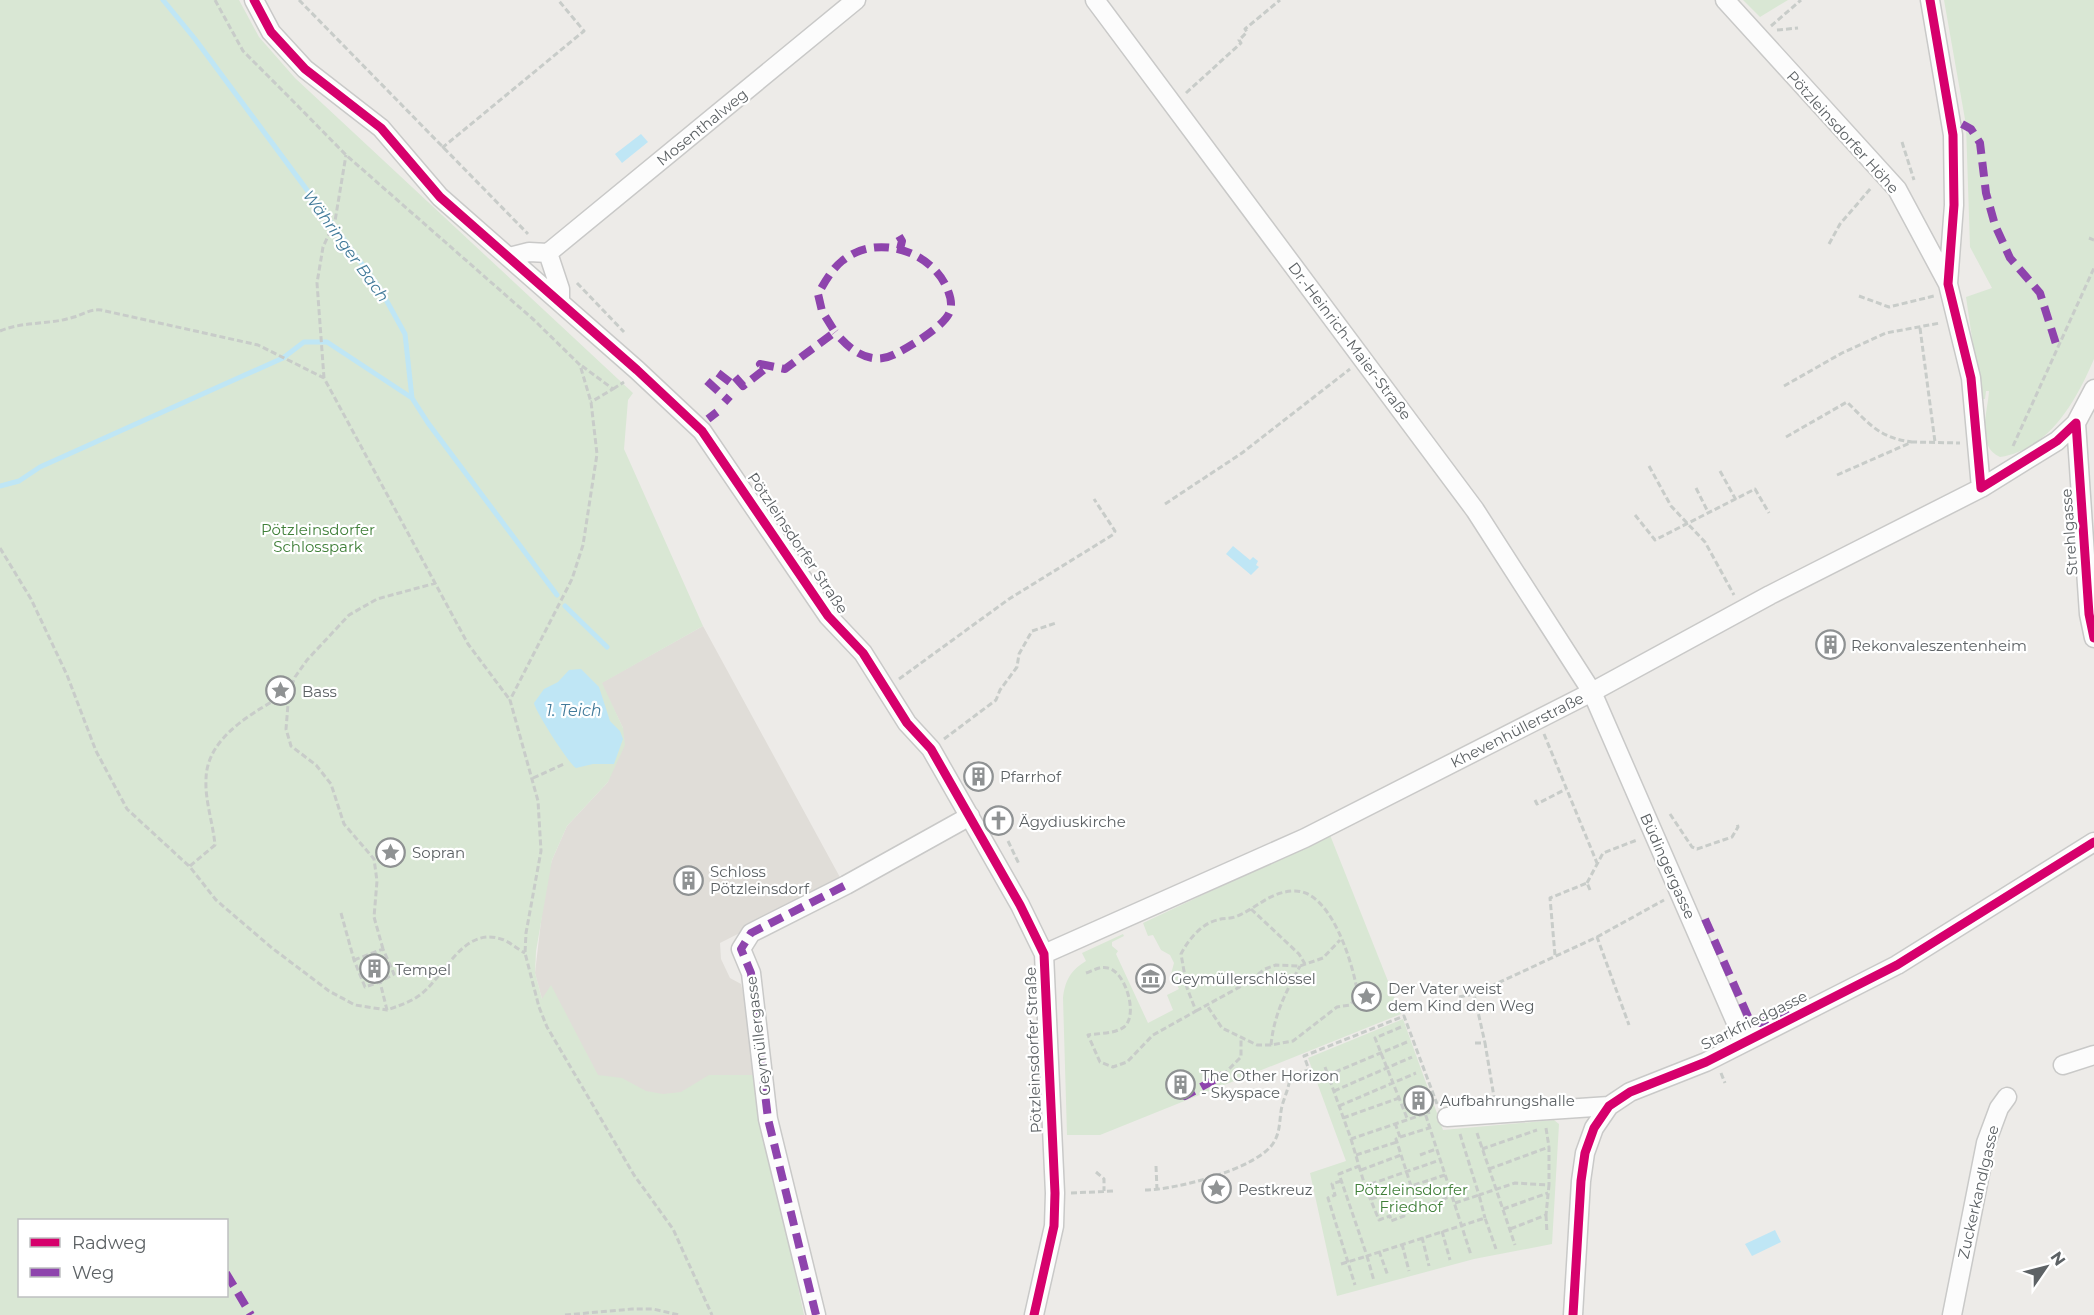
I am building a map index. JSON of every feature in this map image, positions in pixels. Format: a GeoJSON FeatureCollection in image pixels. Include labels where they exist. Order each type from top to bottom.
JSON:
{"type":"FeatureCollection","features":[{"type":"Feature","properties":{"kind":"street","name":"Pötzleinsdorfer Straße"},"geometry":{"type":"LineString","coordinates":[[254,0],[272,32],[305,69],[381,128],[440,197],[646,378],[713,444],[828,616],[863,653],[908,723],[931,749],[970,816],[1044,954],[1055,1193],[1054,1226],[1034,1315]]}},
{"type":"Feature","properties":{"kind":"street","name":"Mosenthalweg"},"geometry":{"type":"LineString","coordinates":[[548,253],[856,0]]}},
{"type":"Feature","properties":{"kind":"street","name":"Dr.-Heinrich-Maier-Straße"},"geometry":{"type":"LineString","coordinates":[[1095,0],[1475,510],[1592,692]]}},
{"type":"Feature","properties":{"kind":"street","name":"Pötzleinsdorfer Höhe"},"geometry":{"type":"LineString","coordinates":[[1725,0],[1767,33],[1897,189],[1949,288],[1971,378],[1982,488]]}},
{"type":"Feature","properties":{"kind":"street"},"geometry":{"type":"LineString","coordinates":[[1930,0],[1953,135],[1954,205],[1949,288]]}},
{"type":"Feature","properties":{"kind":"street"},"geometry":{"type":"LineString","coordinates":[[509,257],[529,252],[548,253],[560,289],[560,302]]}},
{"type":"Feature","properties":{"kind":"street"},"geometry":{"type":"LineString","coordinates":[[2076,423],[2094,389]]}},
{"type":"Feature","properties":{"kind":"street","name":"Khevenhüllerstraße"},"geometry":{"type":"LineString","coordinates":[[1044,954],[1305,838],[1592,692],[1742,610],[1982,488],[2057,441],[2076,423]]}},
{"type":"Feature","properties":{"kind":"street","name":"Strehlgasse"},"geometry":{"type":"LineString","coordinates":[[2076,423],[2089,614],[2094,638]]}},
{"type":"Feature","properties":{"kind":"street","name":"Büdingergasse"},"geometry":{"type":"LineString","coordinates":[[1592,692],[1744,1041]]}},
{"type":"Feature","properties":{"kind":"street","name":"Geymüllergasse"},"geometry":{"type":"LineString","coordinates":[[816,1315],[768,1119],[752,973],[741,950],[752,933],[846,885],[970,816]]}},
{"type":"Feature","properties":{"kind":"street","name":"Starkfriedgasse"},"geometry":{"type":"LineString","coordinates":[[1573,1315],[1584,1162],[1594,1128],[1609,1106],[1630,1092],[1706,1062],[1897,965],[2094,842]]}},
{"type":"Feature","properties":{"kind":"street"},"geometry":{"type":"LineString","coordinates":[[2063,1065],[2094,1055]]}},
{"type":"Feature","properties":{"kind":"street","name":"Zuckerkandlgasse"},"geometry":{"type":"LineString","coordinates":[[1952,1315],[1986,1143],[1999,1108],[2007,1098]]}},
{"type":"Feature","properties":{"kind":"street","name":"Starkfriedgasse"},"geometry":{"type":"LineString","coordinates":[[1443,1112],[1496,1114],[1609,1106]]}},
{"type":"Feature","properties":{"kind":"path"},"geometry":{"type":"LineString","coordinates":[[215,0],[243,51],[346,155],[534,320],[580,365],[613,389]]}},
{"type":"Feature","properties":{"kind":"path"},"geometry":{"type":"LineString","coordinates":[[299,0],[392,93],[442,148],[548,253]]}},
{"type":"Feature","properties":{"kind":"path"},"geometry":{"type":"LineString","coordinates":[[1185,94],[1241,43],[1239,40],[1247,32],[1245,29],[1280,0]]}},
{"type":"Feature","properties":{"kind":"path"},"geometry":{"type":"LineString","coordinates":[[1767,33],[1801,0]]}},
{"type":"Feature","properties":{"kind":"path"},"geometry":{"type":"LineString","coordinates":[[442,148],[584,31],[559,2]]}},
{"type":"Feature","properties":{"kind":"path"},"geometry":{"type":"LineString","coordinates":[[1767,33],[1798,28]]}},
{"type":"Feature","properties":{"kind":"path"},"geometry":{"type":"LineString","coordinates":[[346,155],[335,221],[323,246],[317,283],[324,378],[468,644],[510,700],[538,801],[541,851],[526,933],[525,953],[547,1027],[634,1175],[673,1229],[712,1315]]}},
{"type":"Feature","properties":{"kind":"path"},"geometry":{"type":"LineString","coordinates":[[1829,244],[1840,224],[1873,186]]}},
{"type":"Feature","properties":{"kind":"path"},"geometry":{"type":"LineString","coordinates":[[2089,238],[2094,240]]}},
{"type":"Feature","properties":{"kind":"path"},"geometry":{"type":"LineString","coordinates":[[2012,448],[2094,268]]}},
{"type":"Feature","properties":{"kind":"path"},"geometry":{"type":"LineString","coordinates":[[572,278],[628,336]]}},
{"type":"Feature","properties":{"kind":"path"},"geometry":{"type":"LineString","coordinates":[[1859,296],[1889,307],[1949,288]]}},
{"type":"Feature","properties":{"kind":"path"},"geometry":{"type":"LineString","coordinates":[[0,331],[9,327],[68,319],[92,310],[100,310],[258,345],[324,378]]}},
{"type":"Feature","properties":{"kind":"path"},"geometry":{"type":"LineString","coordinates":[[1784,386],[1842,353],[1886,333],[1957,320]]}},
{"type":"Feature","properties":{"kind":"path"},"geometry":{"type":"LineString","coordinates":[[1920,328],[1936,443]]}},
{"type":"Feature","properties":{"kind":"path"},"geometry":{"type":"LineString","coordinates":[[1165,504],[1242,453],[1363,359]]}},
{"type":"Feature","properties":{"kind":"path"},"geometry":{"type":"LineString","coordinates":[[510,700],[572,579],[584,545],[597,454],[591,402],[580,365]]}},
{"type":"Feature","properties":{"kind":"path"},"geometry":{"type":"LineString","coordinates":[[591,402],[623,384]]}},
{"type":"Feature","properties":{"kind":"path"},"geometry":{"type":"LineString","coordinates":[[1786,438],[1847,402],[1876,431],[1891,440],[1961,443]]}},
{"type":"Feature","properties":{"kind":"path"},"geometry":{"type":"LineString","coordinates":[[1837,475],[1912,442]]}},
{"type":"Feature","properties":{"kind":"path"},"geometry":{"type":"LineString","coordinates":[[1649,466],[1671,506],[1705,542],[1742,610]]}},
{"type":"Feature","properties":{"kind":"path"},"geometry":{"type":"LineString","coordinates":[[1720,471],[1736,500]]}},
{"type":"Feature","properties":{"kind":"path"},"geometry":{"type":"LineString","coordinates":[[1696,488],[1709,514]]}},
{"type":"Feature","properties":{"kind":"path"},"geometry":{"type":"LineString","coordinates":[[1635,515],[1654,540],[1755,489],[1769,513]]}},
{"type":"Feature","properties":{"kind":"path"},"geometry":{"type":"LineString","coordinates":[[898,680],[1009,598],[1114,534],[1115,531],[1094,499]]}},
{"type":"Feature","properties":{"kind":"path"},"geometry":{"type":"LineString","coordinates":[[0,548],[32,599],[67,675],[96,751],[127,808],[189,867],[216,900],[241,924],[329,991],[355,1005],[387,1010],[419,996],[472,941],[483,938],[503,939],[525,953]]}},
{"type":"Feature","properties":{"kind":"path"},"geometry":{"type":"LineString","coordinates":[[341,914],[354,960],[365,987],[394,974],[382,949],[374,917],[377,880],[374,859],[344,824],[331,784],[316,765],[291,746],[286,729],[289,692],[295,677],[307,660],[350,615],[377,599],[436,583]]}},
{"type":"Feature","properties":{"kind":"path"},"geometry":{"type":"LineString","coordinates":[[939,743],[996,700],[1017,667],[1019,654],[1032,631],[1056,623]]}},
{"type":"Feature","properties":{"kind":"path"},"geometry":{"type":"LineString","coordinates":[[189,867],[215,845],[206,785],[210,756],[215,748],[250,716],[289,692]]}},
{"type":"Feature","properties":{"kind":"path"},"geometry":{"type":"LineString","coordinates":[[1543,733],[1597,863]]}},
{"type":"Feature","properties":{"kind":"path"},"geometry":{"type":"LineString","coordinates":[[533,778],[564,764]]}},
{"type":"Feature","properties":{"kind":"path"},"geometry":{"type":"LineString","coordinates":[[1535,800],[1537,804],[1566,789]]}},
{"type":"Feature","properties":{"kind":"path"},"geometry":{"type":"LineString","coordinates":[[1670,814],[1692,847],[1697,849],[1732,837],[1738,827],[1737,823]]}},
{"type":"Feature","properties":{"kind":"path"},"geometry":{"type":"LineString","coordinates":[[1555,955],[1550,898],[1587,883],[1603,853],[1654,835]]}},
{"type":"Feature","properties":{"kind":"path"},"geometry":{"type":"LineString","coordinates":[[1587,883],[1590,890]]}},
{"type":"Feature","properties":{"kind":"path"},"geometry":{"type":"LineString","coordinates":[[1196,1011],[1187,988],[1181,954],[1202,927],[1217,920],[1233,918],[1268,897],[1280,893],[1306,892],[1319,900],[1355,971],[1358,996],[1350,1005],[1337,1007],[1293,1041],[1257,1045],[1222,1028],[1206,1004]]}},
{"type":"Feature","properties":{"kind":"path"},"geometry":{"type":"LineString","coordinates":[[1459,997],[1474,994],[1597,937],[1662,900]]}},
{"type":"Feature","properties":{"kind":"path"},"geometry":{"type":"LineString","coordinates":[[1251,909],[1299,954],[1305,964]]}},
{"type":"Feature","properties":{"kind":"path"},"geometry":{"type":"LineString","coordinates":[[1597,937],[1629,1025]]}},
{"type":"Feature","properties":{"kind":"path"},"geometry":{"type":"LineString","coordinates":[[1086,973],[1097,968],[1110,968],[1117,973],[1132,1006],[1132,1017],[1126,1026],[1116,1031],[1088,1035],[1101,1062],[1113,1067],[1127,1062],[1153,1035],[1276,965],[1300,966],[1323,958],[1341,940]]}},
{"type":"Feature","properties":{"kind":"path"},"geometry":{"type":"LineString","coordinates":[[354,960],[382,949]]}},
{"type":"Feature","properties":{"kind":"path"},"geometry":{"type":"LineString","coordinates":[[1270,1045],[1277,1011],[1300,966]]}},
{"type":"Feature","properties":{"kind":"path"},"geometry":{"type":"LineString","coordinates":[[1122,984],[1128,981]]}},
{"type":"Feature","properties":{"kind":"path"},"geometry":{"type":"LineString","coordinates":[[380,982],[387,1010]]}},
{"type":"Feature","properties":{"kind":"path"},"geometry":{"type":"LineString","coordinates":[[1474,994],[1485,1043],[1496,1114]]}},
{"type":"Feature","properties":{"kind":"path"},"geometry":{"type":"LineString","coordinates":[[1145,1190],[1164,1190],[1233,1169],[1257,1158],[1273,1143],[1282,1123],[1282,1108],[1290,1084],[1290,1074],[1309,1070],[1304,1056],[1404,1016],[1443,1112]]}},
{"type":"Feature","properties":{"kind":"path"},"geometry":{"type":"LineString","coordinates":[[1401,1027],[1375,1038],[1407,1118]]}},
{"type":"Feature","properties":{"kind":"path"},"geometry":{"type":"LineString","coordinates":[[1223,1075],[1241,1057],[1241,1037]]}},
{"type":"Feature","properties":{"kind":"path"},"geometry":{"type":"LineString","coordinates":[[1328,1075],[1407,1042]]}},
{"type":"Feature","properties":{"kind":"path"},"geometry":{"type":"LineString","coordinates":[[1475,1043],[1485,1043]]}},
{"type":"Feature","properties":{"kind":"path"},"geometry":{"type":"LineString","coordinates":[[1334,1091],[1412,1057]]}},
{"type":"Feature","properties":{"kind":"path"},"geometry":{"type":"LineString","coordinates":[[1325,1067],[1379,1220],[1390,1216],[1391,1221],[1404,1216],[1403,1212],[1452,1196]]}},
{"type":"Feature","properties":{"kind":"path"},"geometry":{"type":"LineString","coordinates":[[1339,1106],[1416,1073]]}},
{"type":"Feature","properties":{"kind":"path"},"geometry":{"type":"LineString","coordinates":[[1343,1118],[1399,1098]]}},
{"type":"Feature","properties":{"kind":"path"},"geometry":{"type":"LineString","coordinates":[[1351,1139],[1407,1118],[1436,1111],[1443,1112]]}},
{"type":"Feature","properties":{"kind":"path"},"geometry":{"type":"LineString","coordinates":[[1425,1113],[1471,1255]]}},
{"type":"Feature","properties":{"kind":"path"},"geometry":{"type":"LineString","coordinates":[[1395,1123],[1400,1137]]}},
{"type":"Feature","properties":{"kind":"path"},"geometry":{"type":"LineString","coordinates":[[1418,1208],[1396,1139],[1429,1128]]}},
{"type":"Feature","properties":{"kind":"path"},"geometry":{"type":"LineString","coordinates":[[1482,1149],[1547,1128],[1549,1147],[1547,1233]]}},
{"type":"Feature","properties":{"kind":"path"},"geometry":{"type":"LineString","coordinates":[[1476,1132],[1515,1245]]}},
{"type":"Feature","properties":{"kind":"path"},"geometry":{"type":"LineString","coordinates":[[1459,1134],[1496,1249]]}},
{"type":"Feature","properties":{"kind":"path"},"geometry":{"type":"LineString","coordinates":[[1356,1155],[1397,1142]]}},
{"type":"Feature","properties":{"kind":"path"},"geometry":{"type":"LineString","coordinates":[[1489,1168],[1549,1147]]}},
{"type":"Feature","properties":{"kind":"path"},"geometry":{"type":"LineString","coordinates":[[1420,1155],[1436,1149]]}},
{"type":"Feature","properties":{"kind":"path"},"geometry":{"type":"LineString","coordinates":[[1374,1281],[1339,1174],[1401,1155]]}},
{"type":"Feature","properties":{"kind":"path"},"geometry":{"type":"LineString","coordinates":[[1365,1185],[1440,1160]]}},
{"type":"Feature","properties":{"kind":"path"},"geometry":{"type":"LineString","coordinates":[[1156,1166],[1157,1190]]}},
{"type":"Feature","properties":{"kind":"path"},"geometry":{"type":"LineString","coordinates":[[1096,1172],[1104,1179],[1104,1191]]}},
{"type":"Feature","properties":{"kind":"path"},"geometry":{"type":"LineString","coordinates":[[1371,1200],[1445,1175]]}},
{"type":"Feature","properties":{"kind":"path"},"geometry":{"type":"LineString","coordinates":[[1341,1181],[1332,1184],[1335,1195],[1328,1198],[1355,1285]]}},
{"type":"Feature","properties":{"kind":"path"},"geometry":{"type":"LineString","coordinates":[[1454,1203],[1515,1183],[1549,1185]]}},
{"type":"Feature","properties":{"kind":"path"},"geometry":{"type":"LineString","coordinates":[[1055,1193],[1114,1191]]}},
{"type":"Feature","properties":{"kind":"path"},"geometry":{"type":"LineString","coordinates":[[1503,1209],[1548,1193]]}},
{"type":"Feature","properties":{"kind":"path"},"geometry":{"type":"LineString","coordinates":[[1510,1229],[1546,1215]]}},
{"type":"Feature","properties":{"kind":"path"},"geometry":{"type":"LineString","coordinates":[[1341,1264],[1485,1218]]}},
{"type":"Feature","properties":{"kind":"path"},"geometry":{"type":"LineString","coordinates":[[1442,1231],[1450,1260]]}},
{"type":"Feature","properties":{"kind":"path"},"geometry":{"type":"LineString","coordinates":[[1422,1237],[1429,1266]]}},
{"type":"Feature","properties":{"kind":"path"},"geometry":{"type":"LineString","coordinates":[[1402,1244],[1409,1271]]}},
{"type":"Feature","properties":{"kind":"path"},"geometry":{"type":"LineString","coordinates":[[1379,1251],[1388,1276]]}},
{"type":"Feature","properties":{"kind":"path"},"geometry":{"type":"LineString","coordinates":[[565,1315],[632,1309],[680,1315]]}},
{"type":"Feature","properties":{"kind":"shaded area"},"geometry":{"type":"Polygon","coordinates":[[[703,626],[842,881],[720,943],[721,959],[730,978],[741,984],[754,1039],[754,1075],[675,1097],[612,1096],[542,999],[535,973],[545,887],[552,860],[567,826],[608,782],[623,728],[601,683],[703,626]]]}},
{"type":"Feature","properties":{"kind":"green space","name":"Pötzleinsdorfer Schlosspark"},"geometry":{"type":"Polygon","coordinates":[[[0,0],[239,0],[259,37],[295,78],[633,393],[628,400],[624,449],[703,626],[602,683],[623,728],[625,745],[608,782],[567,826],[552,860],[536,951],[535,973],[542,999],[551,985],[598,1075],[622,1078],[646,1091],[663,1094],[681,1092],[709,1075],[754,1075],[804,1315],[0,1315],[0,0]]]}},
{"type":"Feature","properties":{"kind":"green space"},"geometry":{"type":"Polygon","coordinates":[[[1743,0],[1788,0],[1760,17],[1743,0]]]}},
{"type":"Feature","properties":{"kind":"green space"},"geometry":{"type":"Polygon","coordinates":[[[1944,0],[2094,0],[2094,359],[2070,406],[2047,434],[2018,452],[2000,457],[1992,452],[1985,437],[1989,391],[1986,391],[1985,399],[1981,399],[1966,297],[1992,288],[1970,247],[1966,125],[1944,0]]]}},
{"type":"Feature","properties":{"kind":"green space"},"geometry":{"type":"Polygon","coordinates":[[[1330,835],[1401,1014],[1100,1135],[1067,1135],[1063,998],[1070,976],[1086,961],[1082,953],[1123,934],[1124,936],[1112,942],[1112,946],[1118,951],[1116,954],[1148,1023],[1173,1010],[1167,995],[1179,989],[1171,974],[1174,963],[1170,955],[1161,950],[1153,935],[1148,936],[1143,923],[1330,835]]]}},
{"type":"Feature","properties":{"kind":"green space","name":"Pötzleinsdorfer Friedhof"},"geometry":{"type":"Polygon","coordinates":[[[1403,1019],[1443,1130],[1554,1120],[1559,1124],[1552,1244],[1474,1259],[1337,1296],[1310,1173],[1346,1161],[1308,1058],[1403,1019]]]}},
{"type":"Feature","properties":{"kind":"water"},"geometry":{"type":"Polygon","coordinates":[[[641,134],[648,142],[622,163],[615,154],[641,134]]]}},
{"type":"Feature","properties":{"kind":"water"},"geometry":{"type":"Polygon","coordinates":[[[1233,546],[1250,560],[1253,557],[1258,561],[1256,565],[1259,567],[1251,575],[1226,554],[1233,546]]]}},
{"type":"Feature","properties":{"kind":"water","name":"1. Teich"},"geometry":{"type":"Polygon","coordinates":[[[581,669],[599,687],[610,721],[620,731],[623,739],[614,764],[593,764],[576,768],[553,737],[534,703],[544,689],[558,682],[569,670],[581,669]]]}},
{"type":"Feature","properties":{"kind":"water"},"geometry":{"type":"Polygon","coordinates":[[[1775,1230],[1781,1242],[1752,1256],[1745,1244],[1775,1230]]]}},
{"type":"Feature","properties":{"kind":"waterway","name":"Währinger Bach"},"geometry":{"type":"LineString","coordinates":[[163,0],[195,39],[379,287],[405,334],[412,398],[428,423],[557,595]]}},
{"type":"Feature","properties":{"kind":"waterway"},"geometry":{"type":"LineString","coordinates":[[0,486],[19,481],[40,467],[283,358],[304,342],[327,342],[412,398]]}},
{"type":"Feature","properties":{"kind":"waterway","name":"Währinger Bach"},"geometry":{"type":"LineString","coordinates":[[565,606],[607,647]]}},
{"type":"Feature","properties":{"kind":"marked path"},"geometry":{"type":"LineString","coordinates":[[1962,124],[1971,129],[1980,143],[1986,193],[1995,225],[2010,258],[2040,293],[2057,347]]}},
{"type":"Feature","properties":{"kind":"marked path"},"geometry":{"type":"LineString","coordinates":[[899,236],[902,241],[900,249]]}},
{"type":"Feature","properties":{"kind":"marked path"},"geometry":{"type":"LineString","coordinates":[[735,377],[743,386],[765,369],[760,364],[785,369],[835,332],[822,311],[818,294],[835,268],[855,253],[869,248],[884,247],[913,254],[937,272],[949,294],[951,304],[947,317],[919,340],[888,357],[871,358],[863,355],[848,346],[835,332]]}},
{"type":"Feature","properties":{"kind":"marked path"},"geometry":{"type":"LineString","coordinates":[[718,373],[731,383]]}},
{"type":"Feature","properties":{"kind":"marked path"},"geometry":{"type":"LineString","coordinates":[[707,381],[730,402]]}},
{"type":"Feature","properties":{"kind":"marked path"},"geometry":{"type":"LineString","coordinates":[[708,419],[717,412]]}},
{"type":"Feature","properties":{"kind":"marked path"},"geometry":{"type":"LineString","coordinates":[[816,1315],[768,1119],[751,973],[741,949],[751,933],[846,885]]}},
{"type":"Feature","properties":{"kind":"marked path"},"geometry":{"type":"LineString","coordinates":[[1705,919],[1750,1021],[1760,1023],[1796,1007]]}},
{"type":"Feature","properties":{"kind":"marked path"},"geometry":{"type":"LineString","coordinates":[[1183,1092],[1185,1096],[1223,1075]]}},
{"type":"Feature","properties":{"kind":"marked path"},"geometry":{"type":"LineString","coordinates":[[228,1276],[251,1315]]}},
{"type":"Feature","properties":{"kind":"cycle path"},"geometry":{"type":"LineString","coordinates":[[254,0],[271,32],[305,69],[381,128],[440,197],[637,370],[702,431],[828,616],[863,653],[907,723],[931,749],[1020,905],[1044,954],[1055,1193],[1054,1226],[1034,1315]]}},
{"type":"Feature","properties":{"kind":"cycle path"},"geometry":{"type":"LineString","coordinates":[[1930,0],[1953,135],[1954,205],[1948,284],[1971,378],[1981,488],[2057,441],[2076,423]]}},
{"type":"Feature","properties":{"kind":"cycle path"},"geometry":{"type":"LineString","coordinates":[[2076,423],[2089,614],[2094,638]]}},
{"type":"Feature","properties":{"kind":"cycle path"},"geometry":{"type":"LineString","coordinates":[[1573,1315],[1581,1181],[1585,1153],[1594,1128],[1609,1106],[1630,1092],[1706,1062],[1897,965],[2094,842]]}},
{"type":"Feature","properties":{"kind":"place","name":"Rekonvaleszentenheim"},"geometry":{"type":"Point","coordinates":[1830,645]}},
{"type":"Feature","properties":{"kind":"place","name":"Bass"},"geometry":{"type":"Point","coordinates":[281,691]}},
{"type":"Feature","properties":{"kind":"place","name":"Pfarrhof"},"geometry":{"type":"Point","coordinates":[979,776]}},
{"type":"Feature","properties":{"kind":"place","name":"Ägydiuskirche"},"geometry":{"type":"Point","coordinates":[998,821]}},
{"type":"Feature","properties":{"kind":"place","name":"Sopran"},"geometry":{"type":"Point","coordinates":[391,852]}},
{"type":"Feature","properties":{"kind":"place","name":"Schloss Pötzleinsdorf"},"geometry":{"type":"Point","coordinates":[689,880]}},
{"type":"Feature","properties":{"kind":"place","name":"Tempel"},"geometry":{"type":"Point","coordinates":[374,969]}},
{"type":"Feature","properties":{"kind":"place","name":"Geymüllerschlössel"},"geometry":{"type":"Point","coordinates":[1150,978]}},
{"type":"Feature","properties":{"kind":"place","name":"Der Vater weist dem Kind den Weg"},"geometry":{"type":"Point","coordinates":[1367,997]}},
{"type":"Feature","properties":{"kind":"place","name":"The Other Horizon - Skyspace"},"geometry":{"type":"Point","coordinates":[1180,1084]}},
{"type":"Feature","properties":{"kind":"place","name":"Aufbahrungshalle"},"geometry":{"type":"Point","coordinates":[1419,1100]}},
{"type":"Feature","properties":{"kind":"place","name":"Pestkreuz"},"geometry":{"type":"Point","coordinates":[1217,1189]}}]}
